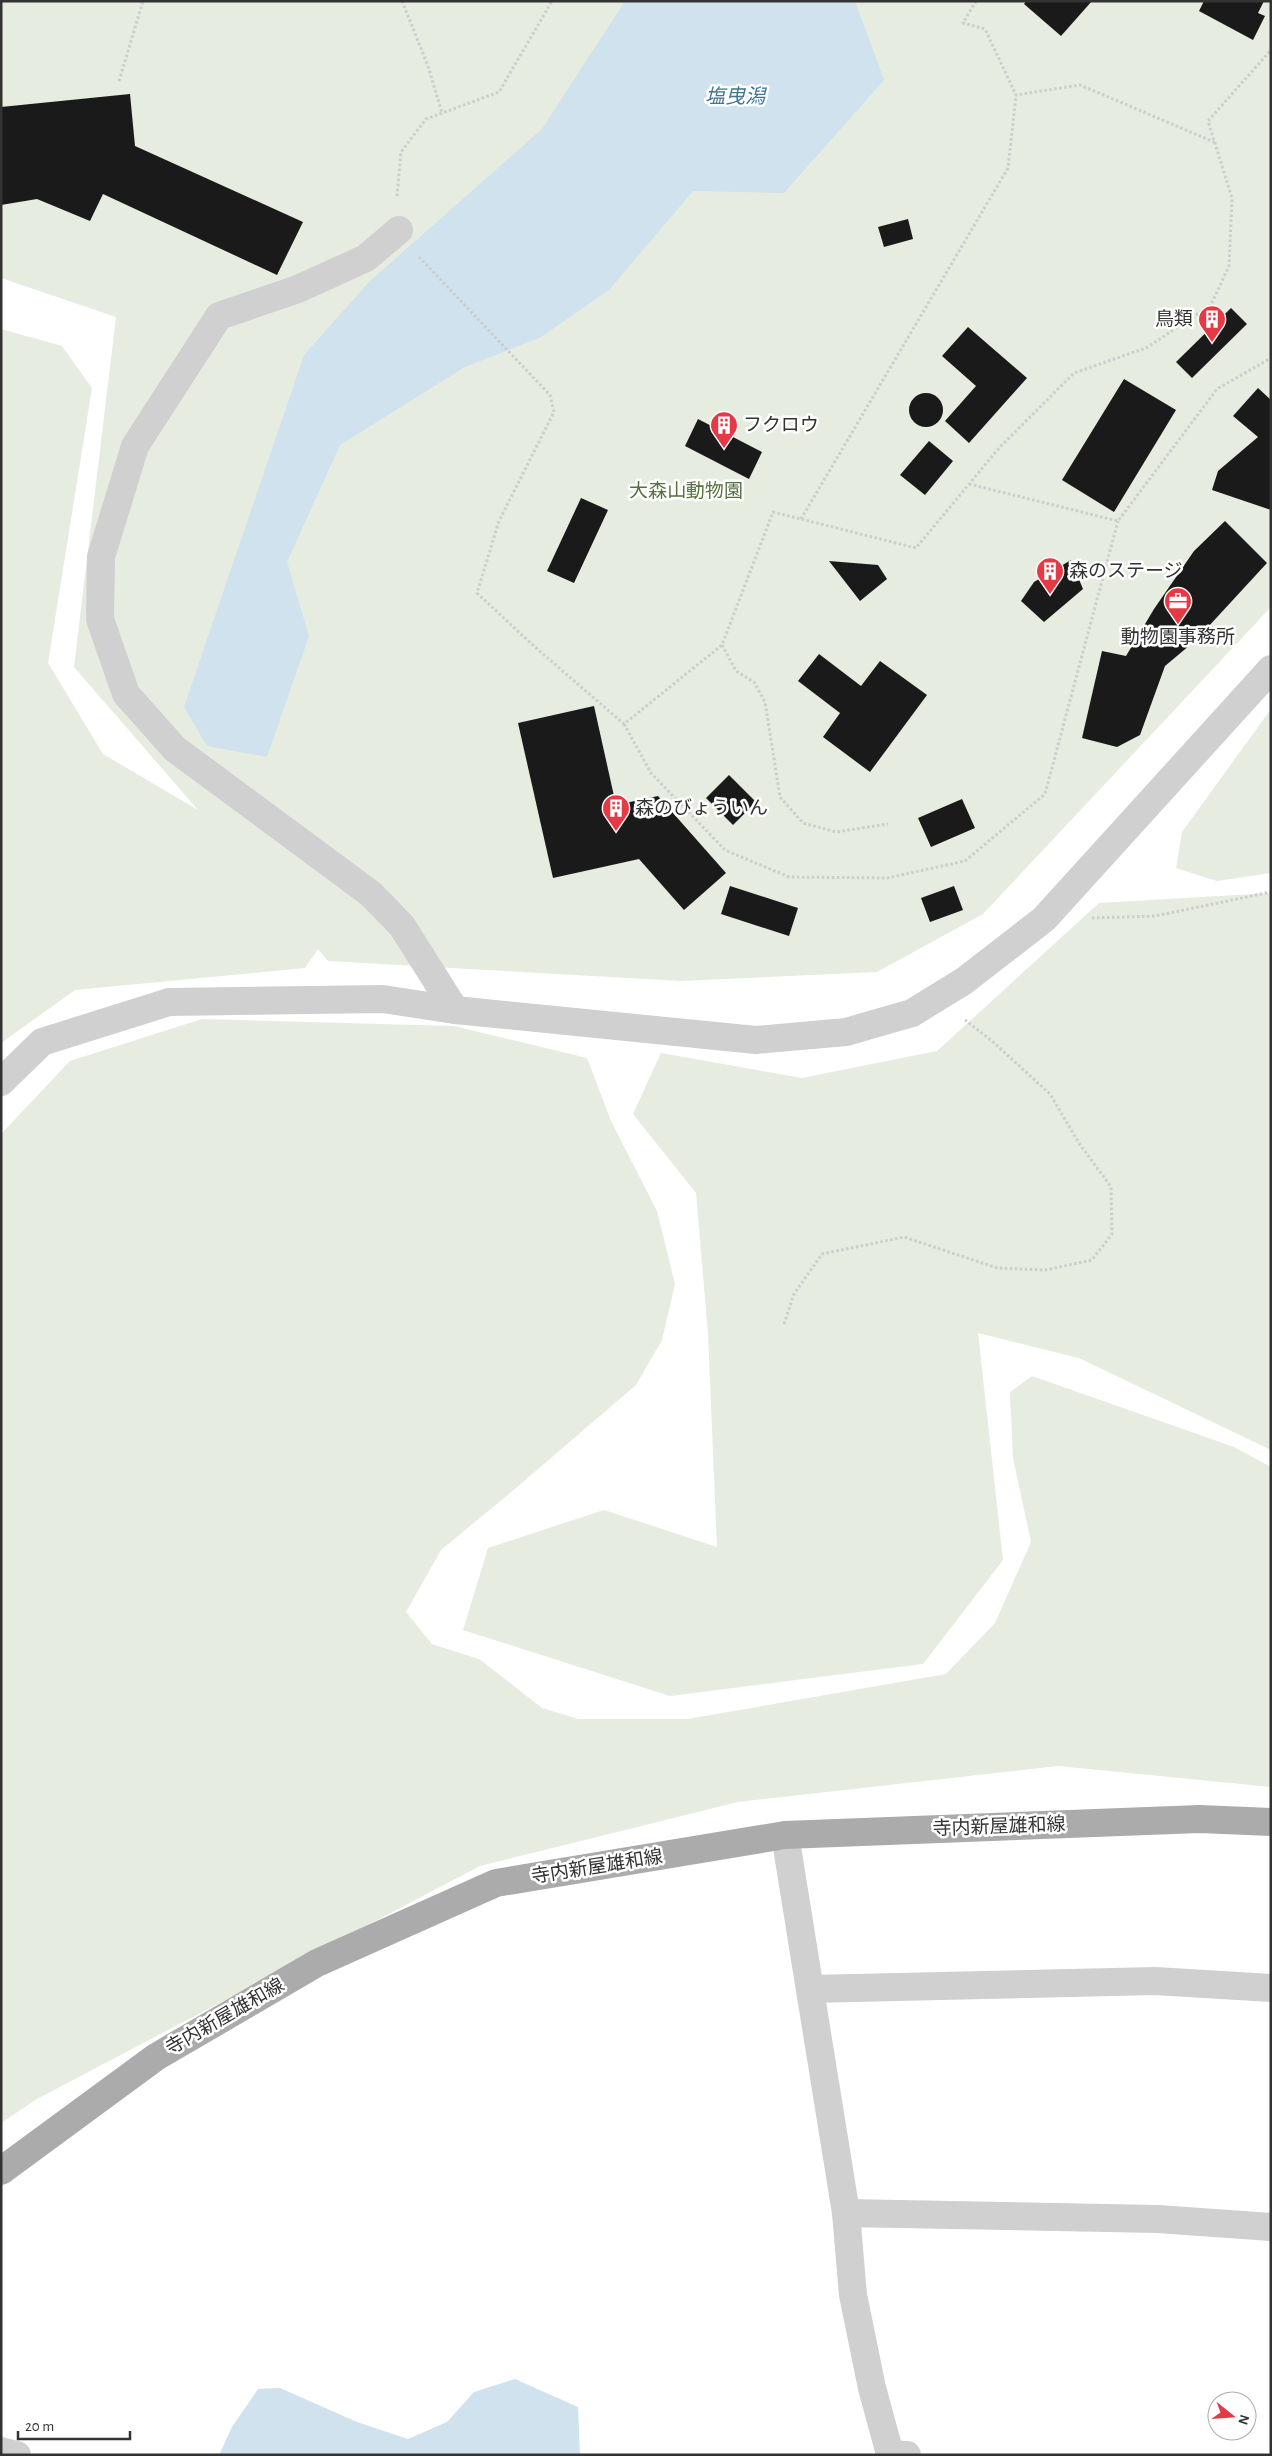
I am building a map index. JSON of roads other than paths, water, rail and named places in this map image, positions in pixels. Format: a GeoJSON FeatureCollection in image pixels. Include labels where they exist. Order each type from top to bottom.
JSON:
{"type":"FeatureCollection","features":[{"type":"Feature","properties":{"kind":"main road","name":"寺内新屋雄和線"},"geometry":{"type":"LineString","coordinates":[[1,2171],[156,2057],[317,1963],[496,1883],[785,1836],[1200,1819],[1271,1822]]}},
{"type":"Feature","properties":{"kind":"street"},"geometry":{"type":"LineString","coordinates":[[401,235],[366,258],[298,289],[219,316],[135,446],[101,557],[100,619],[126,694],[175,749],[371,894],[402,926],[455,1010]]}},
{"type":"Feature","properties":{"kind":"street"},"geometry":{"type":"LineString","coordinates":[[1,1082],[42,1042],[170,1002],[383,999],[455,1010],[756,1040],[846,1032],[912,1013],[964,981],[1044,919],[1271,669]]}},
{"type":"Feature","properties":{"kind":"street"},"geometry":{"type":"LineString","coordinates":[[785,1836],[846,2213],[853,2295],[872,2388],[890,2454],[907,2455]]}},
{"type":"Feature","properties":{"kind":"street"},"geometry":{"type":"LineString","coordinates":[[810,1988],[1155,1981],[1271,1988]]}},
{"type":"Feature","properties":{"kind":"street"},"geometry":{"type":"LineString","coordinates":[[846,2213],[1158,2219],[1271,2227]]}},
{"type":"Feature","properties":{"kind":"street"},"geometry":{"type":"LineString","coordinates":[[1,2451],[17,2455]]}},
{"type":"Feature","properties":{"kind":"water","name":"塩曳潟"},"geometry":{"type":"Polygon","coordinates":[[[625,1],[855,1],[884,80],[784,193],[693,191],[609,290],[541,337],[465,367],[340,445],[287,562],[309,636],[267,757],[207,746],[184,707],[304,355],[370,281],[542,129],[625,1]]]}},
{"type":"Feature","properties":{"kind":"water"},"geometry":{"type":"Polygon","coordinates":[[[515,2379],[578,2407],[580,2455],[219,2455],[232,2427],[258,2389],[280,2388],[357,2422],[408,2439],[447,2422],[474,2392],[515,2379]]]}},
{"type":"Feature","properties":{"kind":"place","name":"鳥類"},"geometry":{"type":"Point","coordinates":[1212,343]}},
{"type":"Feature","properties":{"kind":"place","name":"フクロウ"},"geometry":{"type":"Point","coordinates":[724,449]}},
{"type":"Feature","properties":{"kind":"place","name":"森のステージ"},"geometry":{"type":"Point","coordinates":[1050,595]}},
{"type":"Feature","properties":{"kind":"place","name":"動物園事務所"},"geometry":{"type":"Point","coordinates":[1178,625]}},
{"type":"Feature","properties":{"kind":"place","name":"森のびょういん"},"geometry":{"type":"Point","coordinates":[616,832]}},
{"type":"Feature","properties":{"kind":"park label","name":"大森山動物園"},"geometry":{"type":"Point","coordinates":[686,491]}}]}
